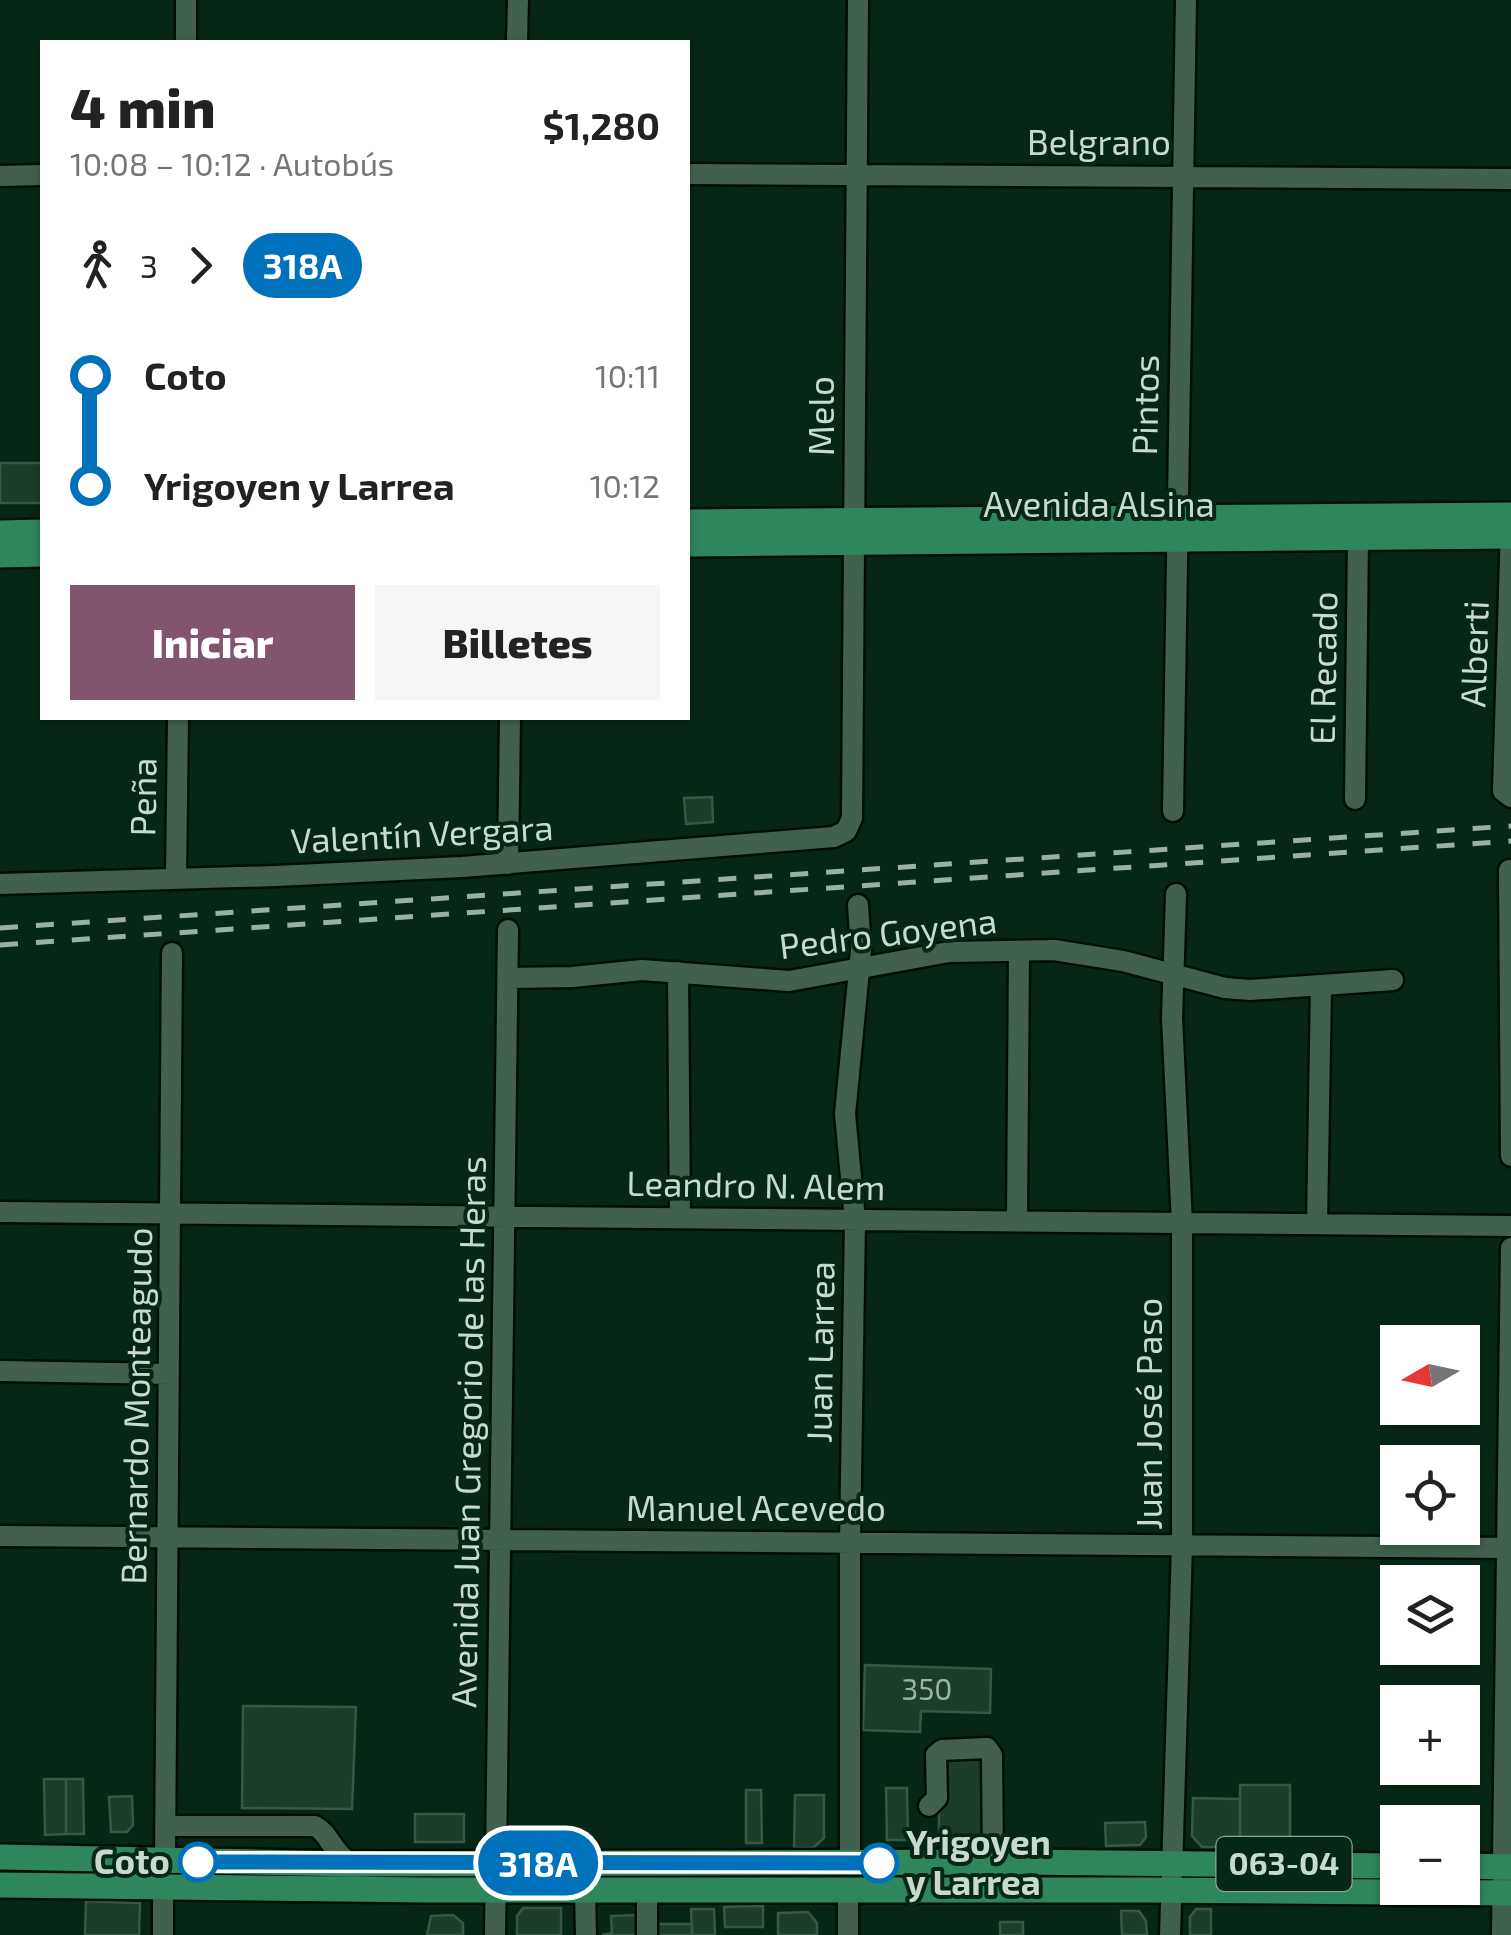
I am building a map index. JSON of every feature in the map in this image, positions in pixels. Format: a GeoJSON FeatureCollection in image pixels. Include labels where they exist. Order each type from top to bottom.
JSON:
{"type":"FeatureCollection","features":[{"type":"Feature","properties":{"kind":"main road","name":"Avenida Alsina"},"geometry":{"type":"LineString","coordinates":[[1178,530],[1511,512]]}},
{"type":"Feature","properties":{"kind":"main road","name":"Avenida Alsina"},"geometry":{"type":"LineString","coordinates":[[690,522],[854,531],[1178,530],[1358,538],[1511,536]]}},
{"type":"Feature","properties":{"kind":"main road","name":"Avenida Alsina"},"geometry":{"type":"LineString","coordinates":[[690,544],[854,531]]}},
{"type":"Feature","properties":{"kind":"main road"},"geometry":{"type":"LineString","coordinates":[[0,532],[40,532]]}},
{"type":"Feature","properties":{"kind":"main road"},"geometry":{"type":"LineString","coordinates":[[0,554],[40,554]]}},
{"type":"Feature","properties":{"kind":"main road","name":"063-04"},"geometry":{"type":"LineString","coordinates":[[0,1857],[165,1860],[341,1856],[496,1864],[1380,1866]]}},
{"type":"Feature","properties":{"kind":"main road"},"geometry":{"type":"LineString","coordinates":[[1480,1866],[1506,1867]]}},
{"type":"Feature","properties":{"kind":"main road","name":"063-04"},"geometry":{"type":"LineString","coordinates":[[0,1885],[1507,1893]]}},
{"type":"Feature","properties":{"kind":"street"},"geometry":{"type":"LineString","coordinates":[[186,0],[186,40]]}},
{"type":"Feature","properties":{"kind":"street"},"geometry":{"type":"LineString","coordinates":[[517,40],[518,0]]}},
{"type":"Feature","properties":{"kind":"street","name":"Melo"},"geometry":{"type":"LineString","coordinates":[[846,832],[852,818],[858,0]]}},
{"type":"Feature","properties":{"kind":"street","name":"Pintos"},"geometry":{"type":"LineString","coordinates":[[1173,811],[1186,0]]}},
{"type":"Feature","properties":{"kind":"street","name":"Belgrano"},"geometry":{"type":"LineString","coordinates":[[690,174],[1511,179]]}},
{"type":"Feature","properties":{"kind":"street"},"geometry":{"type":"LineString","coordinates":[[0,176],[40,175]]}},
{"type":"Feature","properties":{"kind":"street","name":"Alberti"},"geometry":{"type":"LineString","coordinates":[[1511,512],[1503,791],[1511,797]]}},
{"type":"Feature","properties":{"kind":"street","name":"El Recado"},"geometry":{"type":"LineString","coordinates":[[1355,799],[1358,538]]}},
{"type":"Feature","properties":{"kind":"street","name":"Peña"},"geometry":{"type":"LineString","coordinates":[[176,878],[178,720]]}},
{"type":"Feature","properties":{"kind":"street"},"geometry":{"type":"LineString","coordinates":[[508,864],[510,720]]}},
{"type":"Feature","properties":{"kind":"street","name":"Valentín Vergara"},"geometry":{"type":"LineString","coordinates":[[0,884],[508,864],[846,832]]}},
{"type":"Feature","properties":{"kind":"street"},"geometry":{"type":"LineString","coordinates":[[1509,870],[1511,1156]]}},
{"type":"Feature","properties":{"kind":"street","name":"Juan José Paso"},"geometry":{"type":"LineString","coordinates":[[1170,1935],[1182,1544],[1182,1223],[1172,974],[1176,894]]}},
{"type":"Feature","properties":{"kind":"street","name":"Juan Larrea"},"geometry":{"type":"LineString","coordinates":[[850,1863],[856,1220],[845,1114],[861,950],[858,905]]}},
{"type":"Feature","properties":{"kind":"street","name":"Avenida Juan Gregorio de las Heras"},"geometry":{"type":"LineString","coordinates":[[495,1935],[508,930]]}},
{"type":"Feature","properties":{"kind":"street"},"geometry":{"type":"LineString","coordinates":[[1018,1222],[1019,950]]}},
{"type":"Feature","properties":{"kind":"street","name":"Pedro Goyena"},"geometry":{"type":"LineString","coordinates":[[508,978],[572,978],[642,970],[789,982],[949,952],[1054,950],[1225,988],[1250,990],[1393,980]]}},
{"type":"Feature","properties":{"kind":"street","name":"Bernardo Monteagudo"},"geometry":{"type":"LineString","coordinates":[[165,1860],[174,1826],[167,1537],[172,953]]}},
{"type":"Feature","properties":{"kind":"street"},"geometry":{"type":"LineString","coordinates":[[678,972],[680,1218]]}},
{"type":"Feature","properties":{"kind":"street"},"geometry":{"type":"LineString","coordinates":[[1317,1224],[1321,986]]}},
{"type":"Feature","properties":{"kind":"street","name":"Leandro N. Alem"},"geometry":{"type":"LineString","coordinates":[[0,1212],[1511,1226]]}},
{"type":"Feature","properties":{"kind":"street"},"geometry":{"type":"LineString","coordinates":[[1502,1935],[1507,1893],[1511,1248]]}},
{"type":"Feature","properties":{"kind":"street"},"geometry":{"type":"LineString","coordinates":[[0,1371],[169,1374]]}},
{"type":"Feature","properties":{"kind":"street","name":"Manuel Acevedo"},"geometry":{"type":"LineString","coordinates":[[0,1536],[1509,1548]]}},
{"type":"Feature","properties":{"kind":"street"},"geometry":{"type":"LineString","coordinates":[[930,1806],[937,1798],[936,1755],[942,1750],[987,1748],[992,1755],[992,1862]]}},
{"type":"Feature","properties":{"kind":"street"},"geometry":{"type":"LineString","coordinates":[[174,1826],[315,1826],[326,1833],[341,1856]]}},
{"type":"Feature","properties":{"kind":"street"},"geometry":{"type":"LineString","coordinates":[[163,1886],[163,1935]]}},
{"type":"Feature","properties":{"kind":"street"},"geometry":{"type":"LineString","coordinates":[[586,1890],[586,1935]]}},
{"type":"Feature","properties":{"kind":"street"},"geometry":{"type":"LineString","coordinates":[[646,1891],[647,1935]]}},
{"type":"Feature","properties":{"kind":"street"},"geometry":{"type":"LineString","coordinates":[[848,1891],[848,1935]]}},
{"type":"Feature","properties":{"kind":"building"},"geometry":{"type":"Polygon","coordinates":[[[0,463],[40,463],[40,503],[0,503],[0,463]]]}},
{"type":"Feature","properties":{"kind":"building"},"geometry":{"type":"Polygon","coordinates":[[[712,797],[713,822],[686,824],[684,798],[712,797]]]}},
{"type":"Feature","properties":{"kind":"building"},"geometry":{"type":"Polygon","coordinates":[[[865,1665],[991,1669],[990,1713],[921,1711],[920,1732],[863,1730],[865,1665]]]}},
{"type":"Feature","properties":{"kind":"building","name":"Coto"},"geometry":{"type":"Polygon","coordinates":[[[243,1706],[356,1707],[352,1809],[242,1808],[243,1706]]]}},
{"type":"Feature","properties":{"kind":"building"},"geometry":{"type":"Polygon","coordinates":[[[939,1757],[987,1757],[986,1841],[939,1840],[939,1757]]]}},
{"type":"Feature","properties":{"kind":"building"},"geometry":{"type":"Polygon","coordinates":[[[44,1779],[66,1779],[66,1834],[45,1835],[44,1779]]]}},
{"type":"Feature","properties":{"kind":"building"},"geometry":{"type":"Polygon","coordinates":[[[66,1779],[83,1779],[84,1834],[66,1834],[66,1779]]]}},
{"type":"Feature","properties":{"kind":"building"},"geometry":{"type":"Polygon","coordinates":[[[1240,1785],[1290,1785],[1290,1847],[1240,1847],[1240,1785]]]}},
{"type":"Feature","properties":{"kind":"building"},"geometry":{"type":"Polygon","coordinates":[[[886,1788],[907,1788],[908,1840],[887,1840],[886,1788]]]}},
{"type":"Feature","properties":{"kind":"building"},"geometry":{"type":"Polygon","coordinates":[[[746,1790],[761,1790],[762,1843],[746,1843],[746,1790]]]}},
{"type":"Feature","properties":{"kind":"building"},"geometry":{"type":"Polygon","coordinates":[[[795,1795],[824,1795],[824,1838],[813,1848],[794,1848],[795,1795]]]}},
{"type":"Feature","properties":{"kind":"building"},"geometry":{"type":"Polygon","coordinates":[[[132,1796],[133,1825],[127,1832],[111,1832],[109,1797],[132,1796]]]}},
{"type":"Feature","properties":{"kind":"building"},"geometry":{"type":"Polygon","coordinates":[[[1193,1798],[1240,1799],[1240,1847],[1202,1847],[1192,1836],[1193,1798]]]}},
{"type":"Feature","properties":{"kind":"building"},"geometry":{"type":"Polygon","coordinates":[[[415,1814],[464,1814],[464,1842],[415,1842],[415,1814]]]}},
{"type":"Feature","properties":{"kind":"building"},"geometry":{"type":"Polygon","coordinates":[[[1145,1822],[1146,1837],[1140,1845],[1106,1846],[1105,1823],[1145,1822]]]}},
{"type":"Feature","properties":{"kind":"building"},"geometry":{"type":"Polygon","coordinates":[[[86,1901],[140,1903],[139,1935],[85,1935],[86,1901]]]}},
{"type":"Feature","properties":{"kind":"building"},"geometry":{"type":"Polygon","coordinates":[[[763,1906],[763,1927],[725,1927],[724,1907],[763,1906]]]}},
{"type":"Feature","properties":{"kind":"building"},"geometry":{"type":"Polygon","coordinates":[[[523,1908],[561,1908],[561,1935],[517,1935],[517,1916],[523,1908]]]}},
{"type":"Feature","properties":{"kind":"building"},"geometry":{"type":"Polygon","coordinates":[[[691,1909],[714,1909],[715,1935],[692,1935],[691,1909]]]}},
{"type":"Feature","properties":{"kind":"building"},"geometry":{"type":"Polygon","coordinates":[[[1196,1909],[1211,1909],[1211,1935],[1190,1935],[1190,1917],[1196,1909]]]}},
{"type":"Feature","properties":{"kind":"building"},"geometry":{"type":"Polygon","coordinates":[[[1121,1911],[1139,1911],[1146,1921],[1147,1935],[1122,1935],[1121,1911]]]}},
{"type":"Feature","properties":{"kind":"building"},"geometry":{"type":"Polygon","coordinates":[[[808,1912],[817,1923],[817,1935],[778,1935],[778,1913],[808,1912]]]}},
{"type":"Feature","properties":{"kind":"building"},"geometry":{"type":"Polygon","coordinates":[[[453,1915],[463,1923],[463,1935],[427,1935],[431,1916],[453,1915]]]}},
{"type":"Feature","properties":{"kind":"building"},"geometry":{"type":"Polygon","coordinates":[[[639,1915],[640,1935],[602,1935],[612,1933],[611,1916],[639,1915]]]}},
{"type":"Feature","properties":{"kind":"building"},"geometry":{"type":"Polygon","coordinates":[[[1000,1922],[1023,1922],[1023,1935],[1000,1935],[1000,1922]]]}},
{"type":"Feature","properties":{"kind":"building"},"geometry":{"type":"Polygon","coordinates":[[[653,1924],[692,1924],[692,1935],[653,1935],[653,1924]]]}},
{"type":"Feature","properties":{"kind":"railway"},"geometry":{"type":"LineString","coordinates":[[0,928],[1511,826]]}},
{"type":"Feature","properties":{"kind":"railway"},"geometry":{"type":"LineString","coordinates":[[0,945],[1511,841]]}},
{"type":"Feature","properties":{"kind":"bus line","name":"318A"},"geometry":{"type":"LineString","coordinates":[[198,1862],[879,1863]]}},
{"type":"Feature","properties":{"kind":"place","name":"Coto"},"geometry":{"type":"Point","coordinates":[198,1862]}},
{"type":"Feature","properties":{"kind":"place","name":"Yrigoyen y Larrea"},"geometry":{"type":"Point","coordinates":[879,1863]}}]}
